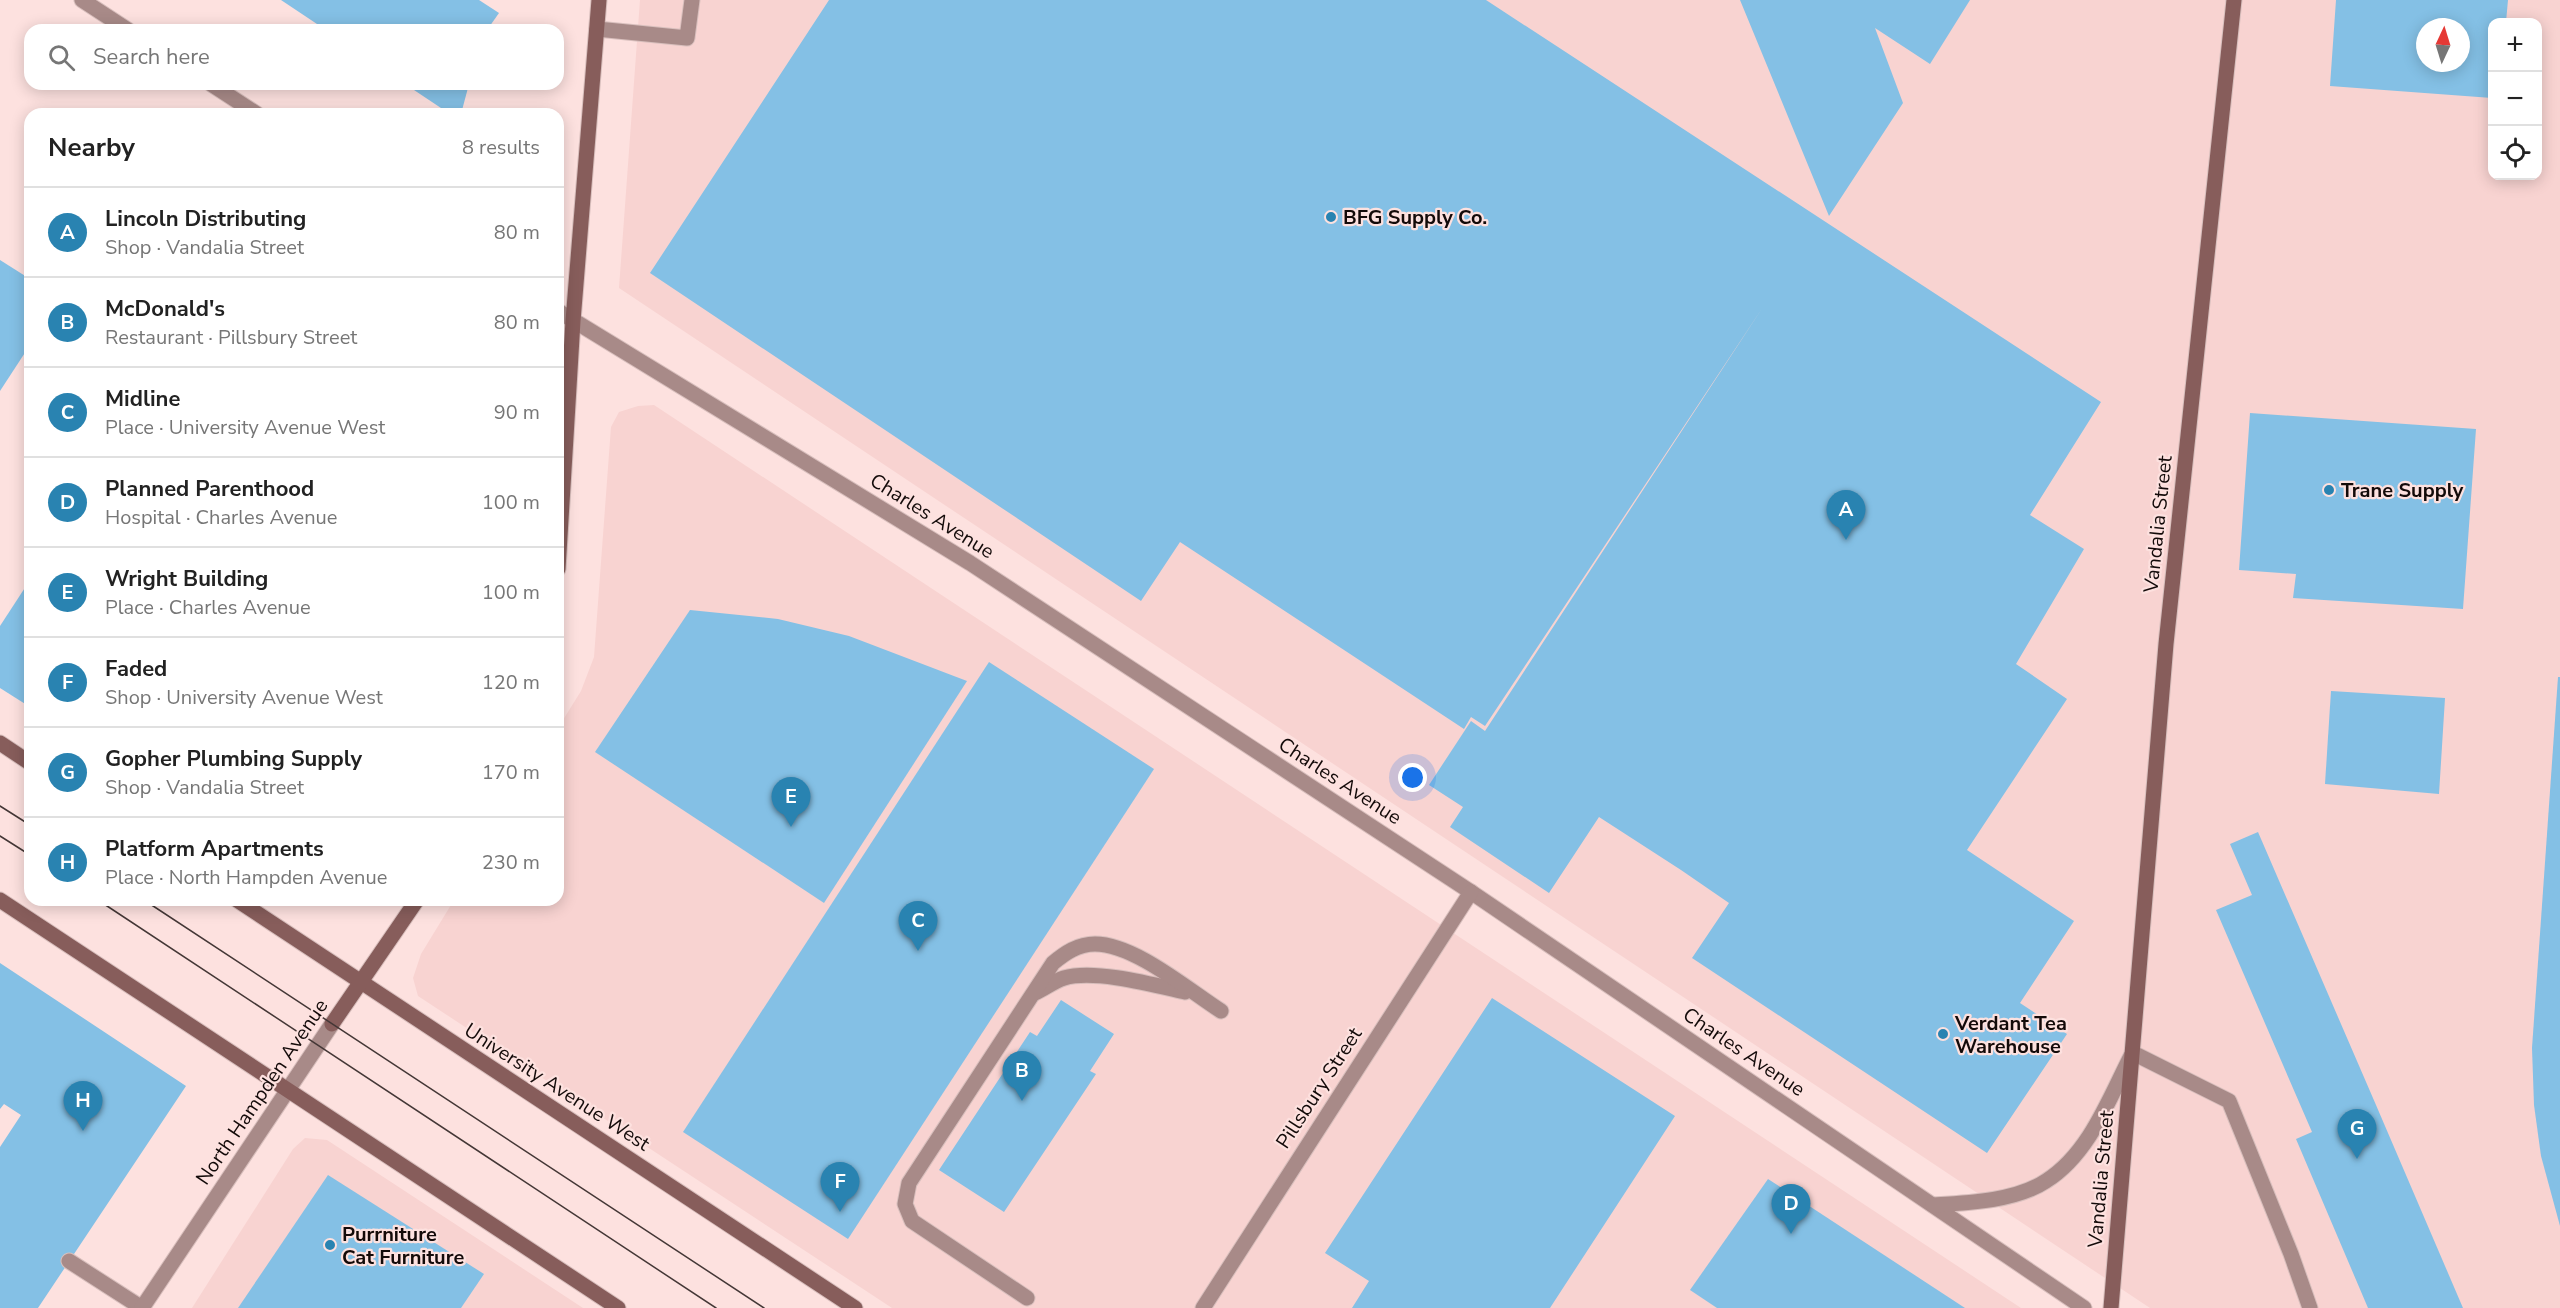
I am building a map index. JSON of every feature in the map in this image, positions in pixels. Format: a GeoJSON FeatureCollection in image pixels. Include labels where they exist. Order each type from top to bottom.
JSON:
{"type":"FeatureCollection","features":[{"type":"Feature","properties":{"kind":"street"},"geometry":{"type":"LineString","coordinates":[[82,0],[119,24]]}},
{"type":"Feature","properties":{"kind":"street"},"geometry":{"type":"LineString","coordinates":[[564,470],[573,321],[599,0]]}},
{"type":"Feature","properties":{"kind":"street"},"geometry":{"type":"LineString","coordinates":[[597,29],[687,38],[692,0]]}},
{"type":"Feature","properties":{"kind":"street","name":"Vandalia Street"},"geometry":{"type":"LineString","coordinates":[[2111,1308],[2167,633],[2234,0]]}},
{"type":"Feature","properties":{"kind":"street"},"geometry":{"type":"LineString","coordinates":[[220,90],[247,108]]}},
{"type":"Feature","properties":{"kind":"street","name":"Charles Avenue"},"geometry":{"type":"LineString","coordinates":[[564,315],[970,563],[1471,892],[2084,1308]]}},
{"type":"Feature","properties":{"kind":"street"},"geometry":{"type":"LineString","coordinates":[[0,743],[24,759]]}},
{"type":"Feature","properties":{"kind":"street","name":"Pillsbury Street"},"geometry":{"type":"LineString","coordinates":[[1203,1308],[1471,892]]}},
{"type":"Feature","properties":{"kind":"street"},"geometry":{"type":"LineString","coordinates":[[0,900],[618,1308]]}},
{"type":"Feature","properties":{"kind":"street","name":"University Avenue West"},"geometry":{"type":"LineString","coordinates":[[246,906],[855,1308]]}},
{"type":"Feature","properties":{"kind":"street","name":"North Hampden Avenue"},"geometry":{"type":"LineString","coordinates":[[142,1308],[413,906]]}},
{"type":"Feature","properties":{"kind":"street"},"geometry":{"type":"LineString","coordinates":[[1027,1298],[912,1221],[905,1204],[909,1183],[1053,963],[1070,950],[1093,944],[1114,946],[1137,956],[1221,1011]]}},
{"type":"Feature","properties":{"kind":"street"},"geometry":{"type":"LineString","coordinates":[[1034,994],[1065,978],[1089,976],[1132,980],[1194,994]]}},
{"type":"Feature","properties":{"kind":"street"},"geometry":{"type":"LineString","coordinates":[[2133,1053],[2229,1101],[2291,1254],[2310,1308]]}},
{"type":"Feature","properties":{"kind":"street","name":"Vandalia Street"},"geometry":{"type":"LineString","coordinates":[[1933,1205],[1976,1203],[2012,1195],[2045,1182],[2068,1163],[2092,1132],[2133,1053]]}},
{"type":"Feature","properties":{"kind":"street"},"geometry":{"type":"LineString","coordinates":[[69,1262],[142,1308]]}},
{"type":"Feature","properties":{"kind":"shaded area"},"geometry":{"type":"Polygon","coordinates":[[[640,0],[2560,0],[2560,1308],[2150,1308],[619,288],[640,0]]]}},
{"type":"Feature","properties":{"kind":"shaded area"},"geometry":{"type":"Polygon","coordinates":[[[654,405],[2021,1308],[892,1308],[418,996],[413,978],[421,954],[450,906],[564,906],[564,718],[581,691],[594,657],[611,427],[619,412],[638,406],[654,405]]]}},
{"type":"Feature","properties":{"kind":"shaded area"},"geometry":{"type":"Polygon","coordinates":[[[305,1138],[327,1140],[583,1308],[192,1308],[293,1149],[305,1138]]]}},
{"type":"Feature","properties":{"kind":"building"},"geometry":{"type":"Polygon","coordinates":[[[281,0],[479,0],[499,13],[491,24],[317,24],[281,0]]]}},
{"type":"Feature","properties":{"kind":"building"},"geometry":{"type":"Polygon","coordinates":[[[829,0],[1486,0],[2101,402],[2030,515],[2084,549],[2016,664],[2067,699],[1967,850],[2074,921],[2020,1003],[2067,1034],[1987,1153],[1692,958],[1729,903],[1681,870],[1599,817],[1549,893],[1450,827],[1463,807],[1429,785],[1471,721],[1485,731],[1763,307],[1485,726],[1471,717],[1464,729],[1180,542],[1141,601],[650,273],[829,0]]]}},
{"type":"Feature","properties":{"kind":"building"},"geometry":{"type":"Polygon","coordinates":[[[1740,0],[1970,0],[1930,64],[1875,28],[1903,103],[1829,216],[1740,0]]]}},
{"type":"Feature","properties":{"kind":"building"},"geometry":{"type":"Polygon","coordinates":[[[2336,0],[2508,0],[2506,18],[2488,18],[2488,98],[2330,86],[2336,0]]]}},
{"type":"Feature","properties":{"kind":"building"},"geometry":{"type":"Polygon","coordinates":[[[414,90],[467,90],[463,108],[441,108],[414,90]]]}},
{"type":"Feature","properties":{"kind":"building"},"geometry":{"type":"Polygon","coordinates":[[[0,260],[24,275],[24,354],[0,391],[0,260]]]}},
{"type":"Feature","properties":{"kind":"building"},"geometry":{"type":"Polygon","coordinates":[[[2250,413],[2476,429],[2463,609],[2293,598],[2296,574],[2239,570],[2250,413]]]}},
{"type":"Feature","properties":{"kind":"building"},"geometry":{"type":"Polygon","coordinates":[[[24,589],[24,703],[0,688],[0,626],[24,589]]]}},
{"type":"Feature","properties":{"kind":"building"},"geometry":{"type":"Polygon","coordinates":[[[690,610],[778,619],[849,636],[967,681],[824,903],[595,752],[690,610]]]}},
{"type":"Feature","properties":{"kind":"building"},"geometry":{"type":"Polygon","coordinates":[[[989,662],[1154,769],[848,1239],[683,1132],[989,662]]]}},
{"type":"Feature","properties":{"kind":"building"},"geometry":{"type":"Polygon","coordinates":[[[2558,677],[2560,677],[2560,1226],[2541,1156],[2534,1105],[2532,1048],[2558,677]]]}},
{"type":"Feature","properties":{"kind":"building"},"geometry":{"type":"Polygon","coordinates":[[[2331,691],[2445,698],[2439,794],[2325,784],[2331,691]]]}},
{"type":"Feature","properties":{"kind":"building"},"geometry":{"type":"Polygon","coordinates":[[[2258,832],[2463,1308],[2368,1308],[2296,1139],[2312,1132],[2216,910],[2252,895],[2230,844],[2258,832]]]}},
{"type":"Feature","properties":{"kind":"building"},"geometry":{"type":"Polygon","coordinates":[[[0,963],[186,1086],[38,1308],[0,1308],[0,1147],[21,1115],[4,1104],[0,1109],[0,963]]]}},
{"type":"Feature","properties":{"kind":"building"},"geometry":{"type":"Polygon","coordinates":[[[1492,998],[1675,1116],[1550,1308],[1352,1308],[1369,1281],[1325,1253],[1492,998]]]}},
{"type":"Feature","properties":{"kind":"building"},"geometry":{"type":"Polygon","coordinates":[[[1061,1000],[1114,1034],[1090,1071],[1096,1074],[1004,1212],[939,1170],[1030,1032],[1037,1036],[1061,1000]]]}},
{"type":"Feature","properties":{"kind":"building"},"geometry":{"type":"Polygon","coordinates":[[[328,1175],[484,1274],[461,1308],[238,1308],[328,1175]]]}},
{"type":"Feature","properties":{"kind":"building"},"geometry":{"type":"Polygon","coordinates":[[[1768,1179],[1965,1308],[1717,1308],[1690,1290],[1768,1179]]]}},
{"type":"Feature","properties":{"kind":"tram line"},"geometry":{"type":"LineString","coordinates":[[0,806],[24,821]]}},
{"type":"Feature","properties":{"kind":"tram line"},"geometry":{"type":"LineString","coordinates":[[0,836],[24,851]]}},
{"type":"Feature","properties":{"kind":"tram line"},"geometry":{"type":"LineString","coordinates":[[107,906],[716,1308]]}},
{"type":"Feature","properties":{"kind":"tram line"},"geometry":{"type":"LineString","coordinates":[[153,906],[764,1308]]}},
{"type":"Feature","properties":{"kind":"place","name":"BFG Supply Co."},"geometry":{"type":"Point","coordinates":[1331,217]}},
{"type":"Feature","properties":{"kind":"place","name":"Trane Supply"},"geometry":{"type":"Point","coordinates":[2329,490]}},
{"type":"Feature","properties":{"kind":"place","name":"Lincoln Distributing"},"geometry":{"type":"Point","coordinates":[1846,540]}},
{"type":"Feature","properties":{"kind":"place","name":"Wright Building"},"geometry":{"type":"Point","coordinates":[791,827]}},
{"type":"Feature","properties":{"kind":"place","name":"Midline"},"geometry":{"type":"Point","coordinates":[918,951]}},
{"type":"Feature","properties":{"kind":"place","name":"Verdant Tea Warehouse"},"geometry":{"type":"Point","coordinates":[1943,1034]}},
{"type":"Feature","properties":{"kind":"place","name":"McDonald's"},"geometry":{"type":"Point","coordinates":[1022,1101]}},
{"type":"Feature","properties":{"kind":"place","name":"Platform Apartments"},"geometry":{"type":"Point","coordinates":[83,1131]}},
{"type":"Feature","properties":{"kind":"place","name":"Gopher Plumbing Supply"},"geometry":{"type":"Point","coordinates":[2357,1159]}},
{"type":"Feature","properties":{"kind":"place","name":"Faded"},"geometry":{"type":"Point","coordinates":[840,1212]}},
{"type":"Feature","properties":{"kind":"place","name":"Planned Parenthood"},"geometry":{"type":"Point","coordinates":[1791,1234]}},
{"type":"Feature","properties":{"kind":"place","name":"Purrniture Cat Furniture"},"geometry":{"type":"Point","coordinates":[330,1245]}}]}
